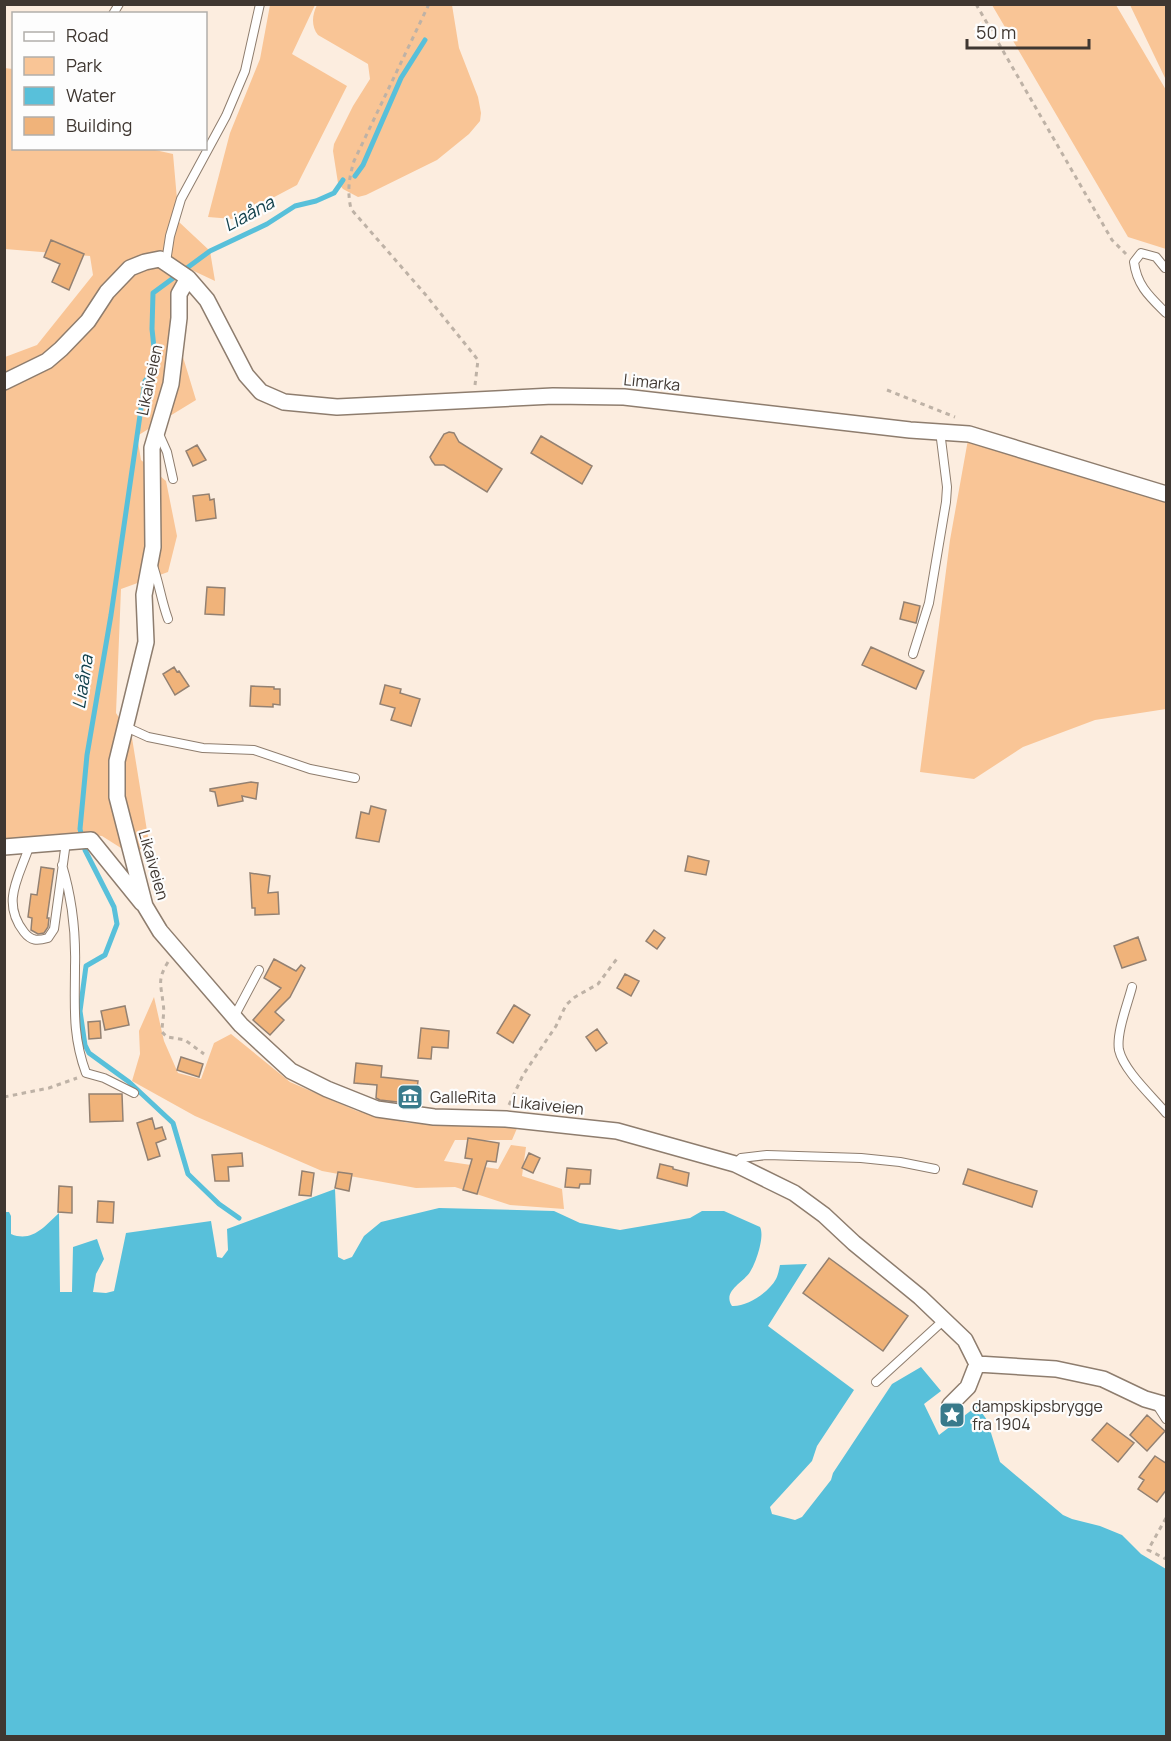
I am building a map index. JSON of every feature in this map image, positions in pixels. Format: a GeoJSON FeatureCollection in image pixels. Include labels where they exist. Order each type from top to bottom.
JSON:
{"type":"FeatureCollection","features":[{"type":"Feature","properties":{"kind":"street"},"geometry":{"type":"LineString","coordinates":[[4,382],[39,365],[62,349],[88,321],[107,292],[130,268],[159,259],[188,278]]}},
{"type":"Feature","properties":{"kind":"street","name":"Limarka"},"geometry":{"type":"LineString","coordinates":[[188,278],[207,300],[246,375],[261,392],[284,402],[328,406],[553,396],[624,397],[910,430],[969,434],[1167,494]]}},
{"type":"Feature","properties":{"kind":"street","name":"Likaiveien"},"geometry":{"type":"LineString","coordinates":[[188,278],[179,294],[179,318],[171,384],[152,448],[154,503],[151,559],[144,595],[146,642],[117,761],[117,797],[145,906],[160,931],[234,1017],[291,1071],[327,1089],[377,1109],[434,1117],[506,1119],[617,1131],[735,1164],[794,1193],[824,1215],[854,1243],[920,1296],[965,1340],[977,1364]]}},
{"type":"Feature","properties":{"kind":"street"},"geometry":{"type":"LineString","coordinates":[[4,847],[91,840],[145,906]]}},
{"type":"Feature","properties":{"kind":"street"},"geometry":{"type":"LineString","coordinates":[[950,1405],[968,1387],[977,1364],[1056,1369],[1103,1379],[1160,1403]]}},
{"type":"Feature","properties":{"kind":"lane"},"geometry":{"type":"LineString","coordinates":[[166,262],[170,236],[181,199],[226,116],[245,71],[260,4]]}},
{"type":"Feature","properties":{"kind":"lane"},"geometry":{"type":"LineString","coordinates":[[1165,268],[1156,257],[1141,253],[1134,262],[1136,277],[1151,299],[1167,313]]}},
{"type":"Feature","properties":{"kind":"lane"},"geometry":{"type":"LineString","coordinates":[[157,430],[167,452],[173,479]]}},
{"type":"Feature","properties":{"kind":"lane"},"geometry":{"type":"LineString","coordinates":[[913,654],[929,603],[946,502],[947,487],[940,431]]}},
{"type":"Feature","properties":{"kind":"lane"},"geometry":{"type":"LineString","coordinates":[[151,559],[168,619]]}},
{"type":"Feature","properties":{"kind":"lane"},"geometry":{"type":"LineString","coordinates":[[124,726],[148,738],[203,748],[254,750],[310,769],[355,778]]}},
{"type":"Feature","properties":{"kind":"lane"},"geometry":{"type":"LineString","coordinates":[[30,844],[24,865],[16,878],[12,913],[28,937],[37,941],[48,938],[54,929],[66,842]]}},
{"type":"Feature","properties":{"kind":"lane"},"geometry":{"type":"LineString","coordinates":[[62,866],[70,889],[73,920],[75,1035],[86,1073],[112,1081],[134,1093]]}},
{"type":"Feature","properties":{"kind":"lane"},"geometry":{"type":"LineString","coordinates":[[234,1017],[259,970]]}},
{"type":"Feature","properties":{"kind":"lane"},"geometry":{"type":"LineString","coordinates":[[1132,987],[1119,1036],[1119,1050],[1127,1067],[1167,1113]]}},
{"type":"Feature","properties":{"kind":"lane"},"geometry":{"type":"LineString","coordinates":[[735,1164],[741,1158],[767,1155],[883,1159],[935,1169]]}},
{"type":"Feature","properties":{"kind":"lane"},"geometry":{"type":"LineString","coordinates":[[876,1382],[944,1320]]}},
{"type":"Feature","properties":{"kind":"lane"},"geometry":{"type":"LineString","coordinates":[[1160,1403],[1167,1419]]}},
{"type":"Feature","properties":{"kind":"path"},"geometry":{"type":"LineString","coordinates":[[429,4],[354,161],[349,177],[348,195],[351,209],[425,294],[478,360],[472,400]]}},
{"type":"Feature","properties":{"kind":"path"},"geometry":{"type":"LineString","coordinates":[[976,4],[1112,240],[1134,262]]}},
{"type":"Feature","properties":{"kind":"path"},"geometry":{"type":"LineString","coordinates":[[886,390],[956,417]]}},
{"type":"Feature","properties":{"kind":"path"},"geometry":{"type":"LineString","coordinates":[[178,953],[168,962],[159,983],[164,1004],[162,1032],[167,1037],[185,1040],[204,1054]]}},
{"type":"Feature","properties":{"kind":"path"},"geometry":{"type":"LineString","coordinates":[[506,1119],[513,1094],[556,1026],[566,1005],[598,984],[619,956]]}},
{"type":"Feature","properties":{"kind":"path"},"geometry":{"type":"LineString","coordinates":[[4,1097],[49,1088],[86,1073]]}},
{"type":"Feature","properties":{"kind":"path"},"geometry":{"type":"LineString","coordinates":[[1167,1518],[1148,1550],[1167,1559]]}},
{"type":"Feature","properties":{"kind":"green space"},"geometry":{"type":"Polygon","coordinates":[[[270,5],[315,5],[292,54],[347,86],[297,185],[233,219],[208,217],[230,133],[260,59],[270,5]]]}},
{"type":"Feature","properties":{"kind":"green space"},"geometry":{"type":"Polygon","coordinates":[[[317,5],[452,5],[459,48],[478,97],[480,121],[469,134],[437,160],[366,195],[358,197],[343,189],[338,183],[334,144],[370,79],[368,64],[318,35],[313,20],[317,5]]]}},
{"type":"Feature","properties":{"kind":"green space"},"geometry":{"type":"Polygon","coordinates":[[[992,5],[1116,5],[1166,90],[1166,249],[1128,237],[992,5]]]}},
{"type":"Feature","properties":{"kind":"green space"},"geometry":{"type":"Polygon","coordinates":[[[1130,5],[1166,5],[1166,80],[1130,5]]]}},
{"type":"Feature","properties":{"kind":"green space"},"geometry":{"type":"Polygon","coordinates":[[[4,68],[12,69],[12,150],[155,150],[173,154],[179,222],[210,251],[215,281],[179,264],[173,297],[176,334],[196,400],[137,436],[141,460],[166,481],[177,536],[168,572],[121,589],[116,713],[132,738],[149,843],[132,855],[102,836],[80,834],[5,840],[5,357],[37,345],[93,275],[90,256],[5,249],[4,68]]]}},
{"type":"Feature","properties":{"kind":"green space"},"geometry":{"type":"Polygon","coordinates":[[[969,434],[1166,494],[1166,709],[1095,720],[1023,747],[974,779],[920,772],[950,540],[969,434]]]}},
{"type":"Feature","properties":{"kind":"green space"},"geometry":{"type":"Polygon","coordinates":[[[154,997],[164,1041],[178,1073],[201,1079],[214,1043],[231,1034],[290,1082],[357,1111],[408,1123],[518,1126],[512,1140],[455,1140],[444,1161],[498,1169],[511,1145],[526,1147],[522,1176],[562,1189],[564,1209],[510,1205],[455,1187],[416,1188],[322,1171],[195,1116],[132,1081],[140,1054],[139,1031],[154,997]]]}},
{"type":"Feature","properties":{"kind":"water"},"geometry":{"type":"Polygon","coordinates":[[[335,1189],[338,1257],[344,1260],[352,1257],[364,1236],[381,1222],[439,1208],[554,1211],[580,1223],[620,1230],[690,1218],[702,1211],[724,1211],[760,1227],[761,1243],[755,1262],[747,1276],[731,1292],[732,1306],[744,1304],[763,1294],[776,1279],[780,1265],[807,1264],[768,1326],[854,1390],[817,1446],[812,1461],[770,1507],[772,1514],[795,1520],[802,1517],[831,1480],[833,1473],[892,1384],[921,1367],[941,1391],[924,1404],[939,1435],[977,1406],[987,1420],[1000,1462],[1063,1515],[1122,1535],[1141,1554],[1166,1569],[1166,1736],[5,1736],[5,1212],[9,1212],[11,1216],[11,1234],[19,1236],[38,1232],[59,1213],[60,1292],[72,1292],[73,1247],[97,1239],[104,1259],[96,1274],[93,1292],[106,1293],[114,1291],[126,1233],[211,1221],[217,1257],[222,1258],[228,1250],[227,1229],[335,1189]]]}},
{"type":"Feature","properties":{"kind":"building"},"geometry":{"type":"Polygon","coordinates":[[[51,240],[84,254],[69,290],[52,282],[60,264],[44,257],[51,240]]]}},
{"type":"Feature","properties":{"kind":"building"},"geometry":{"type":"Polygon","coordinates":[[[454,433],[459,442],[502,469],[487,492],[444,465],[435,465],[432,461],[430,457],[444,434],[454,433]]]}},
{"type":"Feature","properties":{"kind":"building"},"geometry":{"type":"Polygon","coordinates":[[[541,436],[592,466],[582,484],[531,453],[541,436]]]}},
{"type":"Feature","properties":{"kind":"building"},"geometry":{"type":"Polygon","coordinates":[[[197,445],[206,460],[193,466],[186,451],[197,445]]]}},
{"type":"Feature","properties":{"kind":"building"},"geometry":{"type":"Polygon","coordinates":[[[209,494],[210,500],[214,499],[216,518],[196,521],[193,496],[209,494]]]}},
{"type":"Feature","properties":{"kind":"building"},"geometry":{"type":"Polygon","coordinates":[[[207,587],[225,588],[224,615],[205,614],[207,587]]]}},
{"type":"Feature","properties":{"kind":"building"},"geometry":{"type":"Polygon","coordinates":[[[904,602],[920,606],[916,623],[900,619],[904,602]]]}},
{"type":"Feature","properties":{"kind":"building"},"geometry":{"type":"Polygon","coordinates":[[[871,647],[924,671],[916,689],[862,665],[871,647]]]}},
{"type":"Feature","properties":{"kind":"building"},"geometry":{"type":"Polygon","coordinates":[[[174,667],[189,686],[175,695],[163,674],[174,667]]]}},
{"type":"Feature","properties":{"kind":"building"},"geometry":{"type":"Polygon","coordinates":[[[385,685],[401,689],[400,693],[420,699],[411,726],[391,720],[395,708],[380,704],[385,685]]]}},
{"type":"Feature","properties":{"kind":"building"},"geometry":{"type":"Polygon","coordinates":[[[251,686],[280,689],[280,705],[250,706],[251,686]]]}},
{"type":"Feature","properties":{"kind":"building"},"geometry":{"type":"Polygon","coordinates":[[[251,782],[258,783],[256,799],[242,796],[243,801],[218,806],[215,792],[210,791],[210,789],[251,782]]]}},
{"type":"Feature","properties":{"kind":"building"},"geometry":{"type":"Polygon","coordinates":[[[371,806],[386,810],[379,842],[356,838],[361,812],[369,814],[371,806]]]}},
{"type":"Feature","properties":{"kind":"building"},"geometry":{"type":"Polygon","coordinates":[[[688,856],[709,861],[706,875],[685,871],[688,856]]]}},
{"type":"Feature","properties":{"kind":"building"},"geometry":{"type":"Polygon","coordinates":[[[41,867],[54,869],[47,918],[49,918],[48,927],[44,933],[38,934],[31,930],[32,918],[28,917],[31,894],[37,895],[41,867]]]}},
{"type":"Feature","properties":{"kind":"building"},"geometry":{"type":"Polygon","coordinates":[[[250,873],[270,876],[268,893],[278,892],[279,914],[255,915],[255,908],[252,908],[250,873]]]}},
{"type":"Feature","properties":{"kind":"building"},"geometry":{"type":"Polygon","coordinates":[[[654,930],[665,938],[657,949],[646,941],[654,930]]]}},
{"type":"Feature","properties":{"kind":"building"},"geometry":{"type":"Polygon","coordinates":[[[1138,937],[1146,960],[1122,968],[1114,946],[1138,937]]]}},
{"type":"Feature","properties":{"kind":"building"},"geometry":{"type":"Polygon","coordinates":[[[274,959],[296,971],[301,965],[305,968],[290,997],[275,1012],[284,1020],[270,1035],[253,1020],[281,988],[264,978],[274,959]]]}},
{"type":"Feature","properties":{"kind":"building"},"geometry":{"type":"Polygon","coordinates":[[[625,974],[639,981],[631,996],[617,988],[625,974]]]}},
{"type":"Feature","properties":{"kind":"building"},"geometry":{"type":"Polygon","coordinates":[[[514,1005],[530,1015],[513,1043],[497,1033],[514,1005]]]}},
{"type":"Feature","properties":{"kind":"building"},"geometry":{"type":"Polygon","coordinates":[[[125,1006],[129,1025],[105,1030],[101,1011],[125,1006]]]}},
{"type":"Feature","properties":{"kind":"building"},"geometry":{"type":"Polygon","coordinates":[[[100,1021],[101,1038],[89,1039],[88,1022],[100,1021]]]}},
{"type":"Feature","properties":{"kind":"building"},"geometry":{"type":"Polygon","coordinates":[[[421,1028],[449,1031],[448,1048],[432,1047],[431,1059],[418,1058],[421,1028]]]}},
{"type":"Feature","properties":{"kind":"building"},"geometry":{"type":"Polygon","coordinates":[[[597,1029],[607,1043],[596,1051],[586,1037],[597,1029]]]}},
{"type":"Feature","properties":{"kind":"building"},"geometry":{"type":"Polygon","coordinates":[[[181,1057],[203,1064],[199,1077],[177,1070],[181,1057]]]}},
{"type":"Feature","properties":{"kind":"building"},"geometry":{"type":"Polygon","coordinates":[[[356,1063],[382,1066],[381,1077],[418,1081],[415,1104],[380,1100],[376,1098],[377,1085],[354,1083],[356,1063]]]}},
{"type":"Feature","properties":{"kind":"building"},"geometry":{"type":"Polygon","coordinates":[[[89,1094],[122,1094],[123,1121],[90,1122],[89,1094]]]}},
{"type":"Feature","properties":{"kind":"building"},"geometry":{"type":"Polygon","coordinates":[[[152,1118],[155,1129],[162,1127],[166,1139],[156,1143],[160,1156],[148,1160],[137,1123],[152,1118]]]}},
{"type":"Feature","properties":{"kind":"building"},"geometry":{"type":"Polygon","coordinates":[[[468,1138],[499,1143],[496,1162],[487,1161],[477,1194],[463,1190],[472,1159],[465,1158],[468,1138]]]}},
{"type":"Feature","properties":{"kind":"building"},"geometry":{"type":"Polygon","coordinates":[[[242,1153],[243,1166],[228,1167],[229,1181],[215,1181],[212,1155],[242,1153]]]}},
{"type":"Feature","properties":{"kind":"building"},"geometry":{"type":"Polygon","coordinates":[[[529,1153],[540,1158],[533,1173],[522,1168],[529,1153]]]}},
{"type":"Feature","properties":{"kind":"building"},"geometry":{"type":"Polygon","coordinates":[[[660,1164],[689,1173],[687,1186],[657,1178],[660,1164]]]}},
{"type":"Feature","properties":{"kind":"building"},"geometry":{"type":"Polygon","coordinates":[[[567,1168],[591,1170],[590,1184],[580,1184],[579,1188],[565,1187],[567,1168]]]}},
{"type":"Feature","properties":{"kind":"building"},"geometry":{"type":"Polygon","coordinates":[[[968,1169],[1037,1191],[1032,1207],[963,1184],[968,1169]]]}},
{"type":"Feature","properties":{"kind":"building"},"geometry":{"type":"Polygon","coordinates":[[[302,1171],[314,1173],[311,1196],[299,1195],[302,1171]]]}},
{"type":"Feature","properties":{"kind":"building"},"geometry":{"type":"Polygon","coordinates":[[[338,1172],[352,1174],[349,1191],[335,1188],[338,1172]]]}},
{"type":"Feature","properties":{"kind":"building"},"geometry":{"type":"Polygon","coordinates":[[[59,1186],[72,1187],[72,1213],[58,1212],[59,1186]]]}},
{"type":"Feature","properties":{"kind":"building"},"geometry":{"type":"Polygon","coordinates":[[[98,1201],[114,1202],[113,1223],[97,1222],[98,1201]]]}},
{"type":"Feature","properties":{"kind":"building"},"geometry":{"type":"Polygon","coordinates":[[[829,1258],[908,1316],[883,1351],[803,1293],[829,1258]]]}},
{"type":"Feature","properties":{"kind":"building"},"geometry":{"type":"Polygon","coordinates":[[[1147,1415],[1165,1431],[1147,1451],[1130,1435],[1147,1415]]]}},
{"type":"Feature","properties":{"kind":"building"},"geometry":{"type":"Polygon","coordinates":[[[1107,1423],[1134,1443],[1118,1462],[1092,1440],[1107,1423]]]}},
{"type":"Feature","properties":{"kind":"building"},"geometry":{"type":"Polygon","coordinates":[[[1155,1456],[1167,1464],[1167,1489],[1157,1502],[1138,1489],[1144,1480],[1139,1477],[1155,1456]]]}},
{"type":"Feature","properties":{"kind":"waterway","name":"Liaåna"},"geometry":{"type":"LineString","coordinates":[[355,176],[363,165],[401,78],[425,40]]}},
{"type":"Feature","properties":{"kind":"waterway","name":"Liaåna"},"geometry":{"type":"LineString","coordinates":[[239,1218],[219,1204],[188,1174],[173,1123],[129,1082],[89,1053],[85,1045],[80,1011],[86,966],[105,955],[117,924],[114,907],[85,850],[80,829],[87,755],[111,615],[145,381],[156,367],[152,329],[153,293],[210,251],[267,224],[295,206],[316,201],[334,193],[343,180]]}},
{"type":"Feature","properties":{"kind":"place","name":"GalleRita"},"geometry":{"type":"Point","coordinates":[410,1097]}},
{"type":"Feature","properties":{"kind":"place","name":"dampskipsbrygge fra 1904"},"geometry":{"type":"Point","coordinates":[952,1415]}}]}
